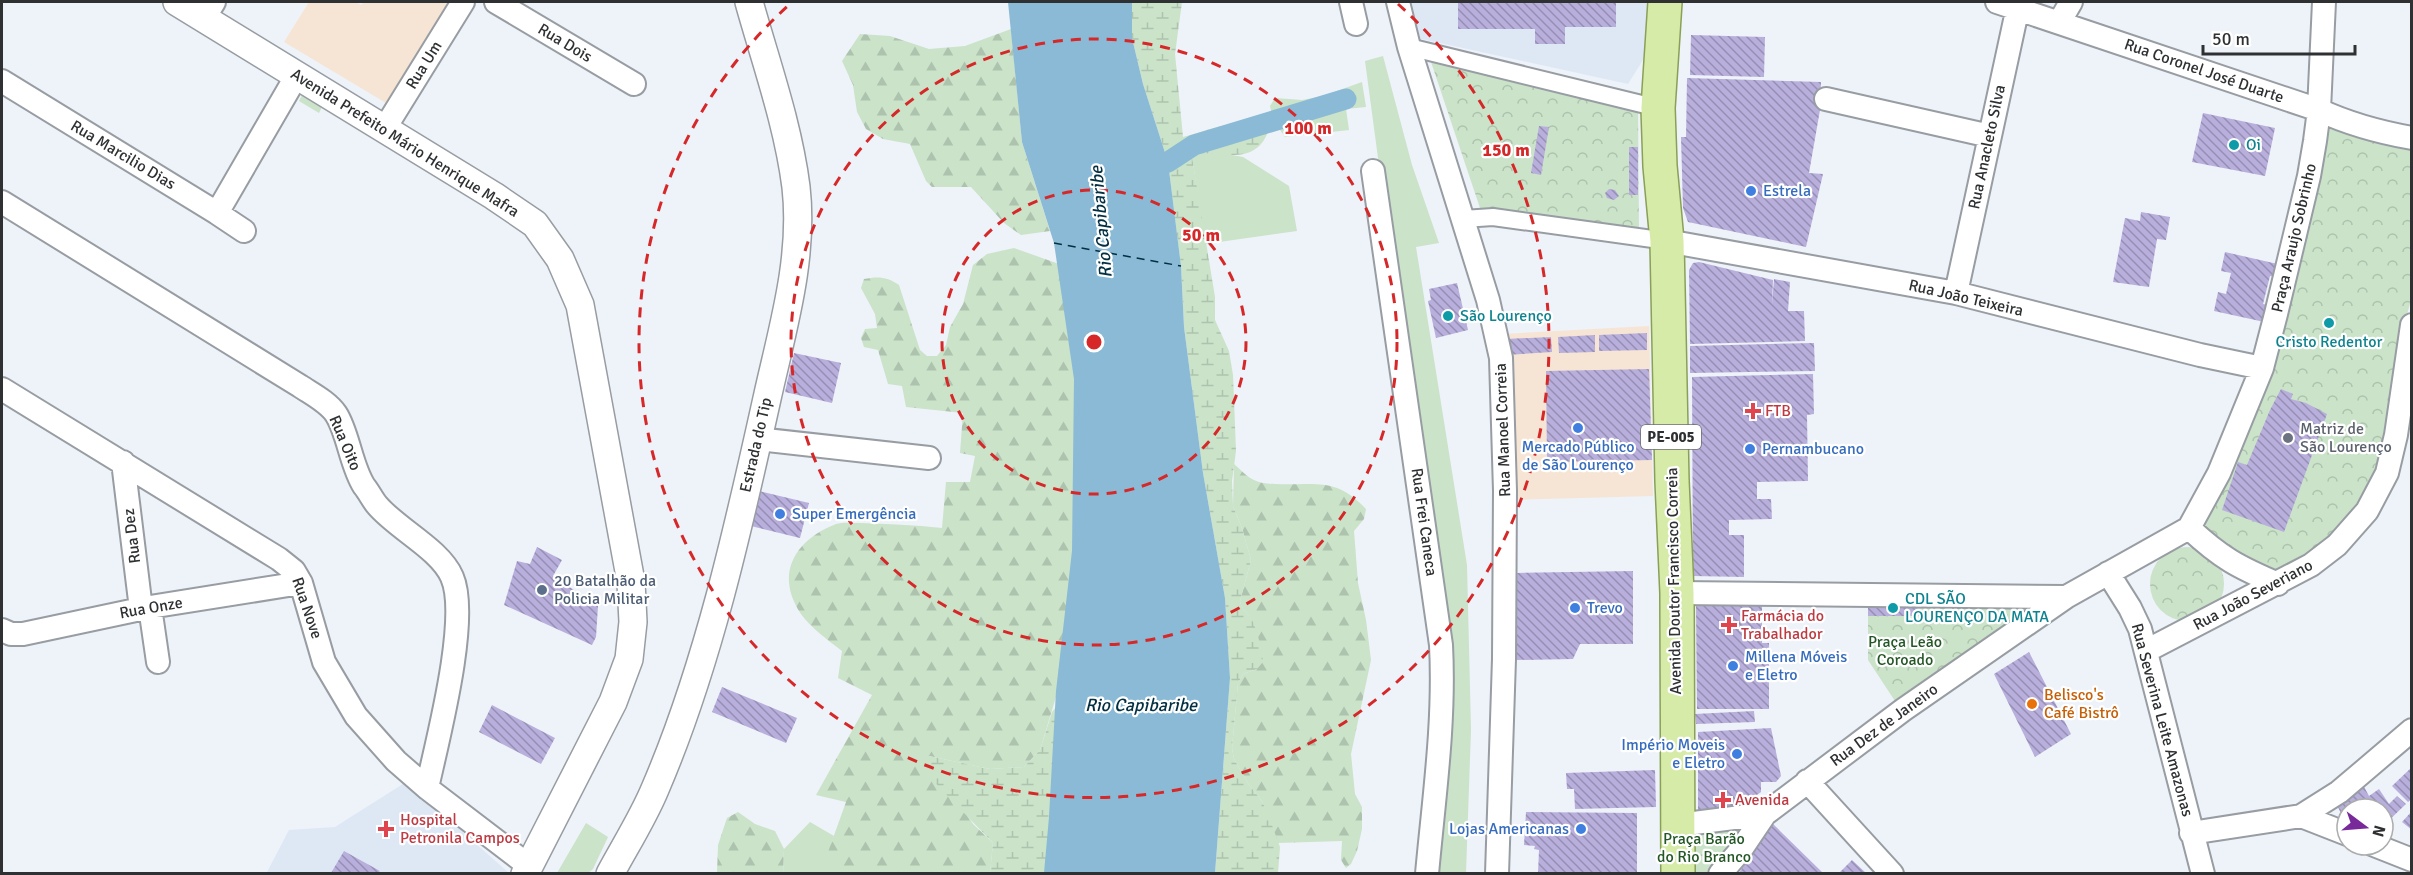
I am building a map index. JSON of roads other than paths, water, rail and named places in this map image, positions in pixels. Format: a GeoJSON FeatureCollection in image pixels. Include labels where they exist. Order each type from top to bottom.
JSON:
{"type":"FeatureCollection","features":[{"type":"Feature","properties":{"kind":"main road","name":"Avenida Doutor Francisco Correia"},"geometry":{"type":"LineString","coordinates":[[1665,2],[1658,108],[1660,166],[1667,241],[1672,481],[1677,592],[1678,873]]}},
{"type":"Feature","properties":{"kind":"street","name":"Avenida Prefeito Mário Henrique Mafra"},"geometry":{"type":"LineString","coordinates":[[177,2],[209,10],[297,75],[494,196],[535,224],[560,259],[580,305],[631,582],[633,622],[629,659],[613,702],[527,870]]}},
{"type":"Feature","properties":{"kind":"street","name":"Rua Um"},"geometry":{"type":"LineString","coordinates":[[385,128],[463,2]]}},
{"type":"Feature","properties":{"kind":"street","name":"Rua Dois"},"geometry":{"type":"LineString","coordinates":[[496,2],[634,84]]}},
{"type":"Feature","properties":{"kind":"street","name":"Estrada do Tip"},"geometry":{"type":"LineString","coordinates":[[610,873],[655,790],[682,720],[705,649],[758,439],[789,304],[797,242],[796,188],[778,102],[749,2]]}},
{"type":"Feature","properties":{"kind":"street"},"geometry":{"type":"LineString","coordinates":[[1351,2],[1356,24]]}},
{"type":"Feature","properties":{"kind":"street","name":"Rua Manoel Correia"},"geometry":{"type":"LineString","coordinates":[[1398,2],[1409,46],[1488,300],[1501,358],[1505,491],[1504,659],[1497,873]]}},
{"type":"Feature","properties":{"kind":"street"},"geometry":{"type":"LineString","coordinates":[[2060,21],[2072,2]]}},
{"type":"Feature","properties":{"kind":"street","name":"Praça Araujo Sobrinho"},"geometry":{"type":"LineString","coordinates":[[2189,528],[2219,473],[2263,366],[2309,176],[2319,110],[2324,2]]}},
{"type":"Feature","properties":{"kind":"street","name":"Rua Coronel José Duarte"},"geometry":{"type":"LineString","coordinates":[[2011,4],[2319,110],[2346,122],[2374,131],[2412,138]]}},
{"type":"Feature","properties":{"kind":"street","name":"Rua Anacleto Silva"},"geometry":{"type":"LineString","coordinates":[[1956,293],[1990,135],[2011,4]]}},
{"type":"Feature","properties":{"kind":"street"},"geometry":{"type":"LineString","coordinates":[[1409,46],[1658,108]]}},
{"type":"Feature","properties":{"kind":"street"},"geometry":{"type":"LineString","coordinates":[[218,213],[297,75]]}},
{"type":"Feature","properties":{"kind":"street","name":"Rua Marcilio Dias"},"geometry":{"type":"LineString","coordinates":[[2,81],[244,231]]}},
{"type":"Feature","properties":{"kind":"street"},"geometry":{"type":"LineString","coordinates":[[1826,99],[1990,135]]}},
{"type":"Feature","properties":{"kind":"street","name":"Rua Frei Caneca"},"geometry":{"type":"LineString","coordinates":[[1373,171],[1441,645],[1443,690],[1441,726],[1427,873]]}},
{"type":"Feature","properties":{"kind":"street","name":"Rua Oito"},"geometry":{"type":"LineString","coordinates":[[2,202],[300,386],[320,399],[336,415],[362,482],[378,506],[434,555],[452,577],[457,601],[456,634],[449,685],[427,788]]}},
{"type":"Feature","properties":{"kind":"street"},"geometry":{"type":"LineString","coordinates":[[1463,219],[1493,217],[1667,241]]}},
{"type":"Feature","properties":{"kind":"street","name":"Rua João Teixeira"},"geometry":{"type":"LineString","coordinates":[[1667,241],[1956,293],[2200,355],[2263,366]]}},
{"type":"Feature","properties":{"kind":"street","name":"Rua João Severiano"},"geometry":{"type":"LineString","coordinates":[[2146,651],[2311,565],[2337,545],[2367,511],[2387,472],[2396,435],[2412,326]]}},
{"type":"Feature","properties":{"kind":"street","name":"Rua Nove"},"geometry":{"type":"LineString","coordinates":[[2,389],[279,559],[294,571],[301,583],[324,662],[356,716],[396,760],[427,788],[527,870]]}},
{"type":"Feature","properties":{"kind":"street"},"geometry":{"type":"LineString","coordinates":[[758,439],[929,458]]}},
{"type":"Feature","properties":{"kind":"street","name":"Rua Dez"},"geometry":{"type":"LineString","coordinates":[[123,462],[145,608],[158,662]]}},
{"type":"Feature","properties":{"kind":"street"},"geometry":{"type":"LineString","coordinates":[[2189,528],[2214,552],[2236,566],[2278,584]]}},
{"type":"Feature","properties":{"kind":"street","name":"Rua Dez de Janeiro"},"geometry":{"type":"LineString","coordinates":[[1720,873],[1740,851],[1765,814],[1903,710],[2066,597],[2189,528]]}},
{"type":"Feature","properties":{"kind":"street","name":"Rua Severina Leite Amazonas"},"geometry":{"type":"LineString","coordinates":[[2108,573],[2140,629],[2202,873]]}},
{"type":"Feature","properties":{"kind":"street","name":"Rua Onze"},"geometry":{"type":"LineString","coordinates":[[2,630],[11,634],[23,634],[145,608],[301,583]]}},
{"type":"Feature","properties":{"kind":"street"},"geometry":{"type":"LineString","coordinates":[[1677,592],[2066,597]]}},
{"type":"Feature","properties":{"kind":"street"},"geometry":{"type":"LineString","coordinates":[[2192,833],[2301,816],[2339,792],[2412,730]]}},
{"type":"Feature","properties":{"kind":"street"},"geometry":{"type":"LineString","coordinates":[[1807,781],[1892,873]]}},
{"type":"Feature","properties":{"kind":"street"},"geometry":{"type":"LineString","coordinates":[[1678,825],[1765,814]]}},
{"type":"Feature","properties":{"kind":"street"},"geometry":{"type":"LineString","coordinates":[[2301,816],[2335,829]]}},
{"type":"Feature","properties":{"kind":"street"},"geometry":{"type":"LineString","coordinates":[[2395,853],[2412,860]]}},
{"type":"Feature","properties":{"kind":"water","name":"Rio Capibaribe"},"geometry":{"type":"Polygon","coordinates":[[[1008,2],[1132,2],[1132,38],[1143,84],[1168,162],[1181,266],[1184,327],[1203,473],[1225,598],[1230,678],[1215,873],[1044,873],[1056,691],[1072,551],[1074,379],[1054,243],[1022,142],[1008,2]]]}},
{"type":"Feature","properties":{"kind":"waterway"},"geometry":{"type":"LineString","coordinates":[[1141,172],[1168,162],[1194,145],[1346,99]]}},
{"type":"Feature","properties":{"kind":"place","name":"Oi"},"geometry":{"type":"Point","coordinates":[2234,145]}},
{"type":"Feature","properties":{"kind":"place","name":"Estrela"},"geometry":{"type":"Point","coordinates":[1751,191]}},
{"type":"Feature","properties":{"kind":"place","name":"São Lourenço"},"geometry":{"type":"Point","coordinates":[1448,316]}},
{"type":"Feature","properties":{"kind":"place","name":"Cristo Redentor"},"geometry":{"type":"Point","coordinates":[2329,323]}},
{"type":"Feature","properties":{"kind":"place","name":"FTB"},"geometry":{"type":"Point","coordinates":[1753,411]}},
{"type":"Feature","properties":{"kind":"place","name":"Mercado Público de São Lourenço"},"geometry":{"type":"Point","coordinates":[1578,428]}},
{"type":"Feature","properties":{"kind":"place","name":"Matriz de São Lourenço"},"geometry":{"type":"Point","coordinates":[2288,438]}},
{"type":"Feature","properties":{"kind":"place","name":"Pernambucano"},"geometry":{"type":"Point","coordinates":[1750,449]}},
{"type":"Feature","properties":{"kind":"place","name":"Super Emergência"},"geometry":{"type":"Point","coordinates":[780,514]}},
{"type":"Feature","properties":{"kind":"place","name":"20 Batalhão da Policia Militar"},"geometry":{"type":"Point","coordinates":[542,590]}},
{"type":"Feature","properties":{"kind":"place","name":"Trevo"},"geometry":{"type":"Point","coordinates":[1575,608]}},
{"type":"Feature","properties":{"kind":"place","name":"CDL SÃO LOURENÇO DA MATA"},"geometry":{"type":"Point","coordinates":[1893,608]}},
{"type":"Feature","properties":{"kind":"place","name":"Farmácia do Trabalhador"},"geometry":{"type":"Point","coordinates":[1729,625]}},
{"type":"Feature","properties":{"kind":"place","name":"Millena Móveis e Eletro"},"geometry":{"type":"Point","coordinates":[1733,666]}},
{"type":"Feature","properties":{"kind":"place","name":"Belisco's Café Bistrô"},"geometry":{"type":"Point","coordinates":[2032,704]}},
{"type":"Feature","properties":{"kind":"place","name":"Império Moveis e Eletro"},"geometry":{"type":"Point","coordinates":[1737,754]}},
{"type":"Feature","properties":{"kind":"place","name":"Avenida"},"geometry":{"type":"Point","coordinates":[1723,800]}},
{"type":"Feature","properties":{"kind":"place","name":"Hospital Petronila Campos"},"geometry":{"type":"Point","coordinates":[386,829]}},
{"type":"Feature","properties":{"kind":"place","name":"Lojas Americanas"},"geometry":{"type":"Point","coordinates":[1581,829]}},
{"type":"Feature","properties":{"kind":"park label","name":"Praça Leão Coroado"},"geometry":{"type":"Point","coordinates":[1905,651]}},
{"type":"Feature","properties":{"kind":"park label","name":"Praça Barão do Rio Branco"},"geometry":{"type":"Point","coordinates":[1704,848]}}]}
